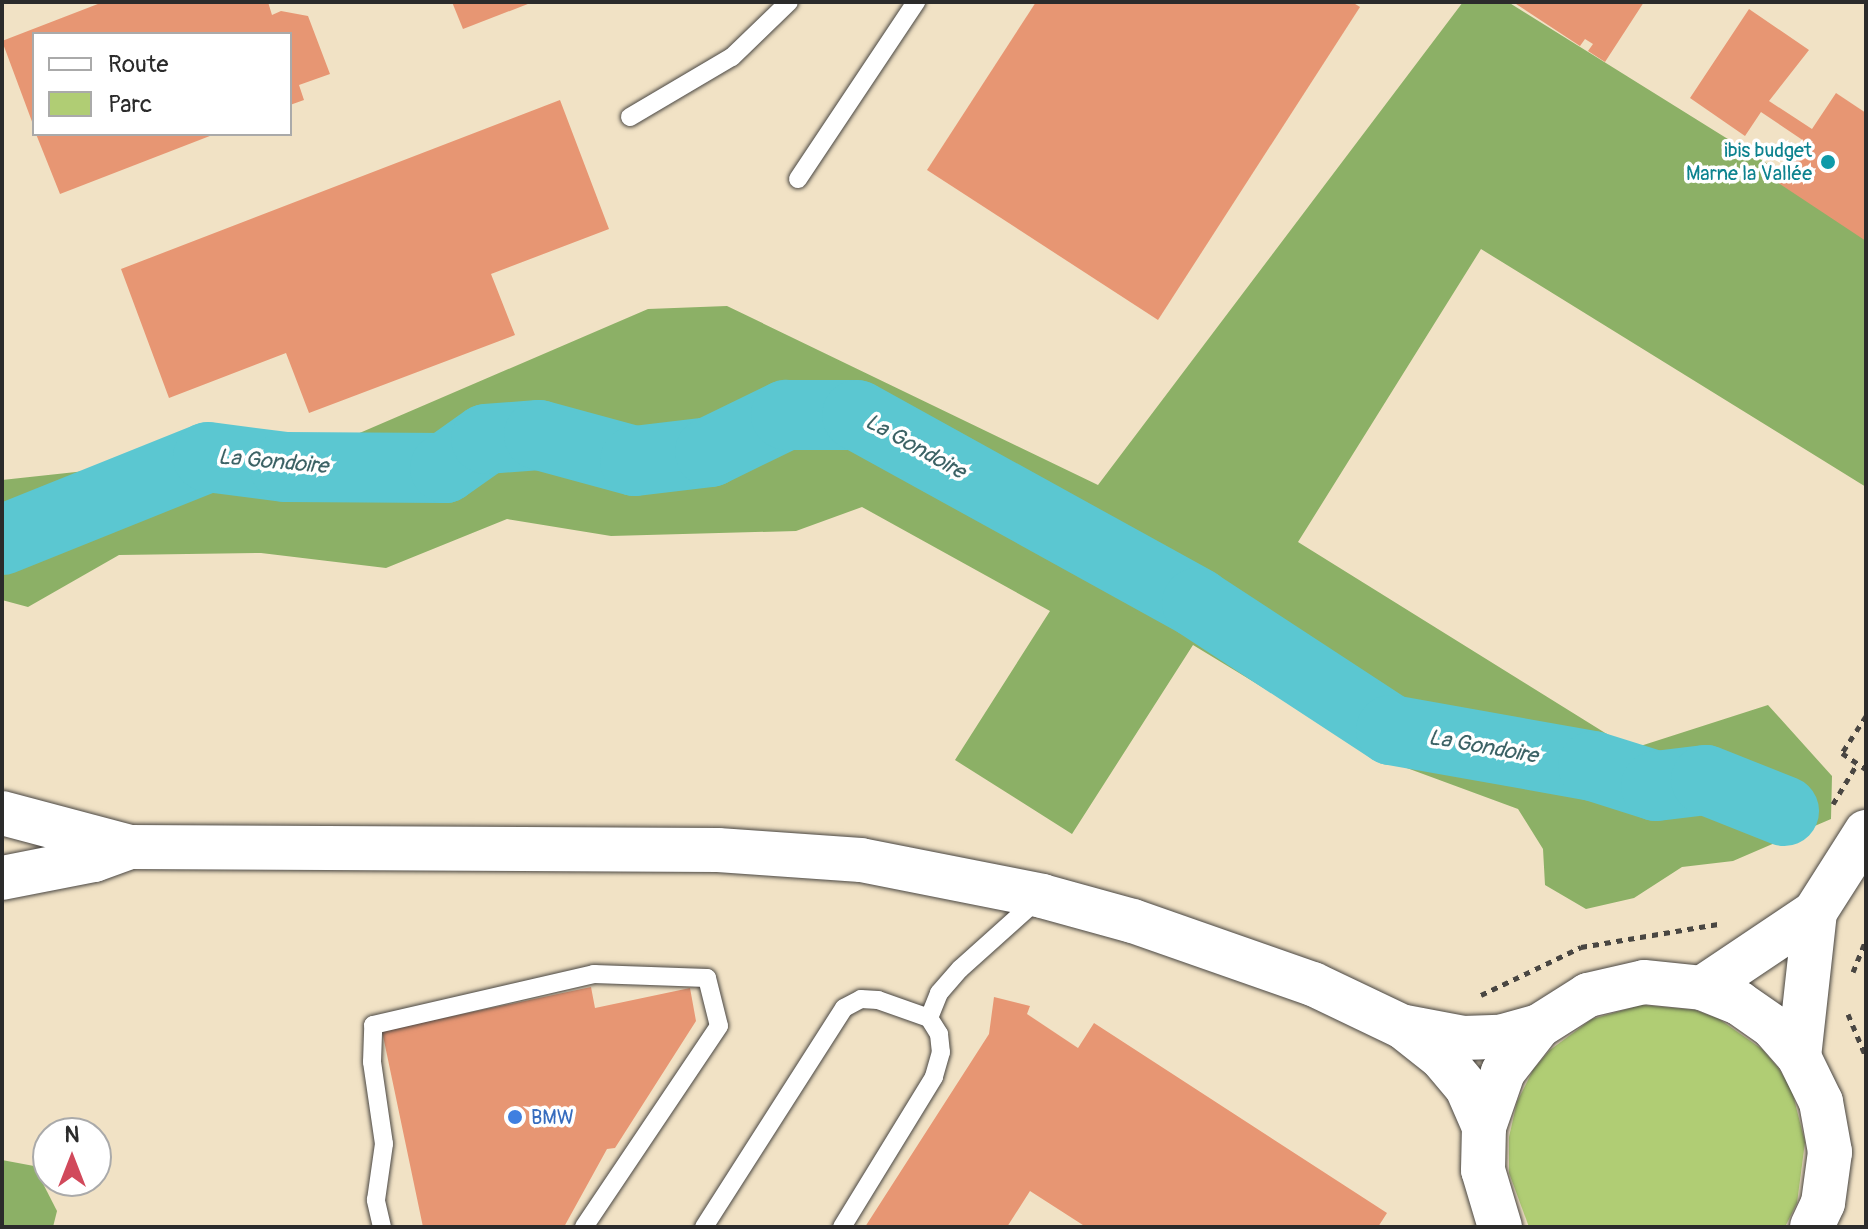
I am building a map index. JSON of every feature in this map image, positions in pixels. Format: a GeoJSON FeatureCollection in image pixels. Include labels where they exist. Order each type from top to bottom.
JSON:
{"type":"FeatureCollection","features":[{"type":"Feature","properties":{"kind":"main road"},"geometry":{"type":"LineString","coordinates":[[2,813],[130,847],[718,850],[861,860],[1042,896],[1258,964],[1403,1027],[1463,1038],[1500,1037],[1539,1026],[1588,995],[1644,982],[1702,988],[1756,1014],[1799,1057],[1821,1102],[1830,1152],[1823,1203],[1812,1227]]}},
{"type":"Feature","properties":{"kind":"main road"},"geometry":{"type":"LineString","coordinates":[[1702,988],[1815,912],[1866,832]]}},
{"type":"Feature","properties":{"kind":"main road"},"geometry":{"type":"LineString","coordinates":[[2,878],[94,860],[130,847]]}},
{"type":"Feature","properties":{"kind":"main road"},"geometry":{"type":"LineString","coordinates":[[1799,1057],[1815,912]]}},
{"type":"Feature","properties":{"kind":"main road"},"geometry":{"type":"LineString","coordinates":[[1500,1227],[1483,1170],[1484,1127],[1503,1072],[1539,1026]]}},
{"type":"Feature","properties":{"kind":"main road"},"geometry":{"type":"LineString","coordinates":[[1403,1027],[1442,1058],[1467,1088],[1484,1127]]}},
{"type":"Feature","properties":{"kind":"lane"},"geometry":{"type":"LineString","coordinates":[[630,117],[732,57],[789,2]]}},
{"type":"Feature","properties":{"kind":"lane"},"geometry":{"type":"LineString","coordinates":[[798,179],[916,2]]}},
{"type":"Feature","properties":{"kind":"lane"},"geometry":{"type":"LineString","coordinates":[[929,1018],[939,993],[960,969],[1042,896]]}},
{"type":"Feature","properties":{"kind":"lane"},"geometry":{"type":"LineString","coordinates":[[382,1227],[376,1200],[384,1144],[372,1062],[373,1025],[594,974],[707,978],[719,1026],[584,1227]]}},
{"type":"Feature","properties":{"kind":"lane"},"geometry":{"type":"LineString","coordinates":[[704,1227],[844,1008],[861,999],[878,1000],[929,1018],[939,1034],[941,1052],[934,1077],[842,1227]]}},
{"type":"Feature","properties":{"kind":"path"},"geometry":{"type":"LineString","coordinates":[[1866,716],[1842,753],[1866,769]]}},
{"type":"Feature","properties":{"kind":"path"},"geometry":{"type":"LineString","coordinates":[[1851,980],[1866,940]]}},
{"type":"Feature","properties":{"kind":"path"},"geometry":{"type":"LineString","coordinates":[[1848,1003],[1854,1036],[1866,1057]]}},
{"type":"Feature","properties":{"kind":"green space"},"geometry":{"type":"Polygon","coordinates":[[[1463,2],[1508,2],[1866,225],[1866,487],[1481,249],[1298,542],[1631,749],[1768,705],[1832,776],[1831,819],[1733,861],[1682,867],[1634,898],[1586,909],[1545,885],[1543,849],[1518,809],[1377,757],[1193,645],[1072,834],[955,760],[1050,611],[862,507],[796,531],[611,536],[507,519],[386,568],[261,553],[119,555],[28,607],[2,600],[2,480],[334,444],[648,309],[727,306],[1098,485],[1463,2]]]}},
{"type":"Feature","properties":{"kind":"green space"},"geometry":{"type":"Polygon","coordinates":[[[1642,1005],[1695,1010],[1719,1019],[1762,1049],[1779,1069],[1792,1091],[1805,1142],[1797,1203],[1785,1227],[1529,1227],[1509,1173],[1509,1137],[1517,1102],[1533,1070],[1550,1050],[1592,1019],[1642,1005]]]}},
{"type":"Feature","properties":{"kind":"green space"},"geometry":{"type":"Polygon","coordinates":[[[2,1160],[32,1166],[32,1197],[50,1197],[57,1211],[53,1227],[2,1227],[2,1160]]]}},
{"type":"Feature","properties":{"kind":"building"},"geometry":{"type":"Polygon","coordinates":[[[103,2],[268,2],[272,15],[281,11],[308,16],[330,74],[299,85],[304,100],[292,104],[292,32],[32,32],[32,122],[2,41],[103,2]]]}},
{"type":"Feature","properties":{"kind":"building"},"geometry":{"type":"Polygon","coordinates":[[[452,2],[533,2],[463,29],[452,2]]]}},
{"type":"Feature","properties":{"kind":"building"},"geometry":{"type":"Polygon","coordinates":[[[1036,2],[1352,2],[1360,7],[1158,320],[927,170],[1036,2]]]}},
{"type":"Feature","properties":{"kind":"building"},"geometry":{"type":"Polygon","coordinates":[[[1513,2],[1644,2],[1605,62],[1588,51],[1593,44],[1585,39],[1580,46],[1513,2]]]}},
{"type":"Feature","properties":{"kind":"building"},"geometry":{"type":"Polygon","coordinates":[[[1749,9],[1809,50],[1769,101],[1812,129],[1836,93],[1866,113],[1866,241],[1777,182],[1804,141],[1761,112],[1745,136],[1690,98],[1749,9]]]}},
{"type":"Feature","properties":{"kind":"building"},"geometry":{"type":"Polygon","coordinates":[[[560,100],[609,229],[491,274],[515,335],[309,413],[286,353],[169,398],[121,269],[560,100]]]}},
{"type":"Feature","properties":{"kind":"building"},"geometry":{"type":"Polygon","coordinates":[[[37,136],[210,136],[60,194],[37,136]]]}},
{"type":"Feature","properties":{"kind":"building"},"geometry":{"type":"Polygon","coordinates":[[[591,987],[595,1008],[690,988],[696,1021],[615,1148],[607,1149],[564,1227],[423,1227],[382,1031],[591,987]]]}},
{"type":"Feature","properties":{"kind":"building"},"geometry":{"type":"Polygon","coordinates":[[[994,997],[1030,1006],[1027,1014],[1078,1048],[1094,1023],[1387,1213],[1378,1227],[1086,1227],[1030,1191],[1007,1227],[865,1227],[989,1034],[994,997]]]}},
{"type":"Feature","properties":{"kind":"waterway","name":"La Gondoire"},"geometry":{"type":"LineString","coordinates":[[2,540],[208,457],[285,467],[445,468],[486,439],[539,435],[635,461],[710,452],[786,415],[857,415],[1197,603],[1391,730],[1593,766],[1656,786],[1706,780],[1784,811]]}},
{"type":"Feature","properties":{"kind":"place","name":"ibis budget Marne la Vallée"},"geometry":{"type":"Point","coordinates":[1828,162]}},
{"type":"Feature","properties":{"kind":"place","name":"BMW"},"geometry":{"type":"Point","coordinates":[515,1117]}}]}
